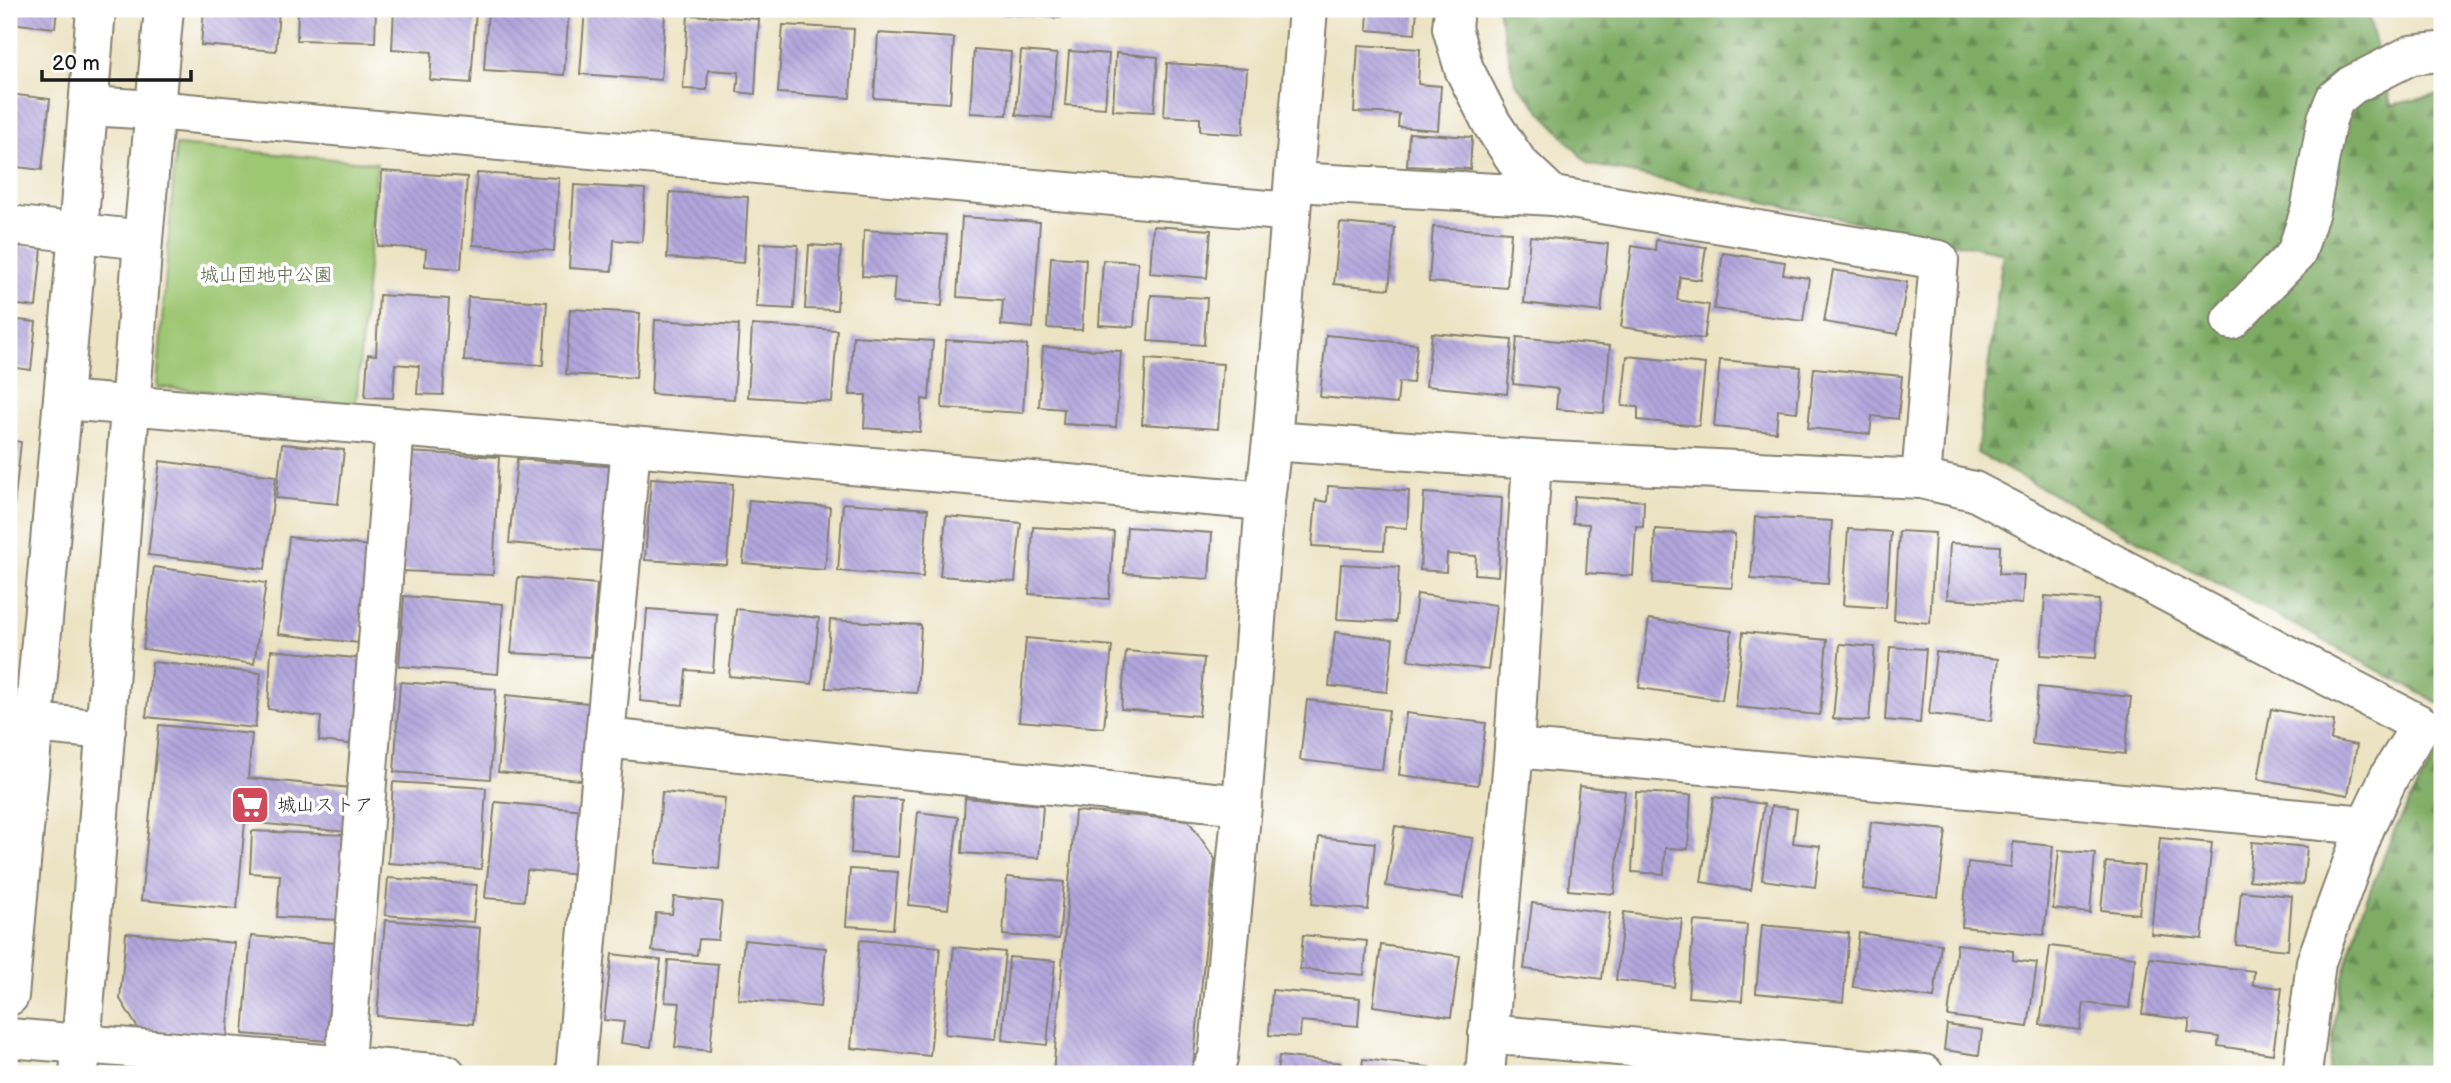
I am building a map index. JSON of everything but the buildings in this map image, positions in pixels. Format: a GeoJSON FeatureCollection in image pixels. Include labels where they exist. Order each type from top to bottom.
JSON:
{"type":"FeatureCollection","features":[{"type":"Feature","properties":{"kind":"street"},"geometry":{"type":"LineString","coordinates":[[9,996],[96,9]]}},
{"type":"Feature","properties":{"kind":"street"},"geometry":{"type":"LineString","coordinates":[[80,1059],[143,240],[164,9]]}},
{"type":"Feature","properties":{"kind":"street"},"geometry":{"type":"LineString","coordinates":[[1210,1074],[1218,1058],[1242,805],[1265,500],[1308,9]]}},
{"type":"Feature","properties":{"kind":"street"},"geometry":{"type":"LineString","coordinates":[[1454,9],[1452,28],[1464,69],[1492,124],[1518,163],[1553,196]]}},
{"type":"Feature","properties":{"kind":"street"},"geometry":{"type":"LineString","coordinates":[[2231,320],[2296,254],[2310,211],[2326,120],[2335,99],[2352,85],[2411,55],[2439,52]]}},
{"type":"Feature","properties":{"kind":"street"},"geometry":{"type":"LineString","coordinates":[[89,106],[1293,197],[1553,196],[1939,260],[1921,479]]}},
{"type":"Feature","properties":{"kind":"street"},"geometry":{"type":"LineString","coordinates":[[9,225],[143,240]]}},
{"type":"Feature","properties":{"kind":"street"},"geometry":{"type":"LineString","coordinates":[[63,400],[1265,500]]}},
{"type":"Feature","properties":{"kind":"street"},"geometry":{"type":"LineString","coordinates":[[344,1071],[395,427]]}},
{"type":"Feature","properties":{"kind":"street"},"geometry":{"type":"LineString","coordinates":[[1272,441],[1532,460],[1921,479],[1974,491],[2421,725],[2390,775],[2366,825],[2316,962],[2302,1074]]}},
{"type":"Feature","properties":{"kind":"street"},"geometry":{"type":"LineString","coordinates":[[575,1074],[631,446]]}},
{"type":"Feature","properties":{"kind":"street"},"geometry":{"type":"LineString","coordinates":[[1485,1074],[1514,748],[1532,460]]}},
{"type":"Feature","properties":{"kind":"street"},"geometry":{"type":"LineString","coordinates":[[34,723],[106,730]]}},
{"type":"Feature","properties":{"kind":"street"},"geometry":{"type":"LineString","coordinates":[[606,738],[1242,805]]}},
{"type":"Feature","properties":{"kind":"street"},"geometry":{"type":"LineString","coordinates":[[1514,748],[2366,825]]}},
{"type":"Feature","properties":{"kind":"street"},"geometry":{"type":"LineString","coordinates":[[1488,1034],[1924,1074]]}},
{"type":"Feature","properties":{"kind":"street"},"geometry":{"type":"LineString","coordinates":[[9,1038],[80,1059],[446,1074]]}},
{"type":"Feature","properties":{"kind":"green space"},"geometry":{"type":"Polygon","coordinates":[[[1498,9],[2367,9],[2391,105],[2442,94],[2442,705],[1977,453],[2003,253],[1588,164],[1515,82],[1498,9]]]}},
{"type":"Feature","properties":{"kind":"green space","name":"城山団地中公園"},"geometry":{"type":"Polygon","coordinates":[[[176,145],[377,163],[356,404],[157,387],[176,145]]]}},
{"type":"Feature","properties":{"kind":"green space"},"geometry":{"type":"Polygon","coordinates":[[[2442,743],[2442,1074],[2328,1074],[2339,991],[2363,908],[2395,829],[2442,743]]]}},
{"type":"Feature","properties":{"kind":"place","name":"城山ストア"},"geometry":{"type":"Point","coordinates":[250,805]}}]}
